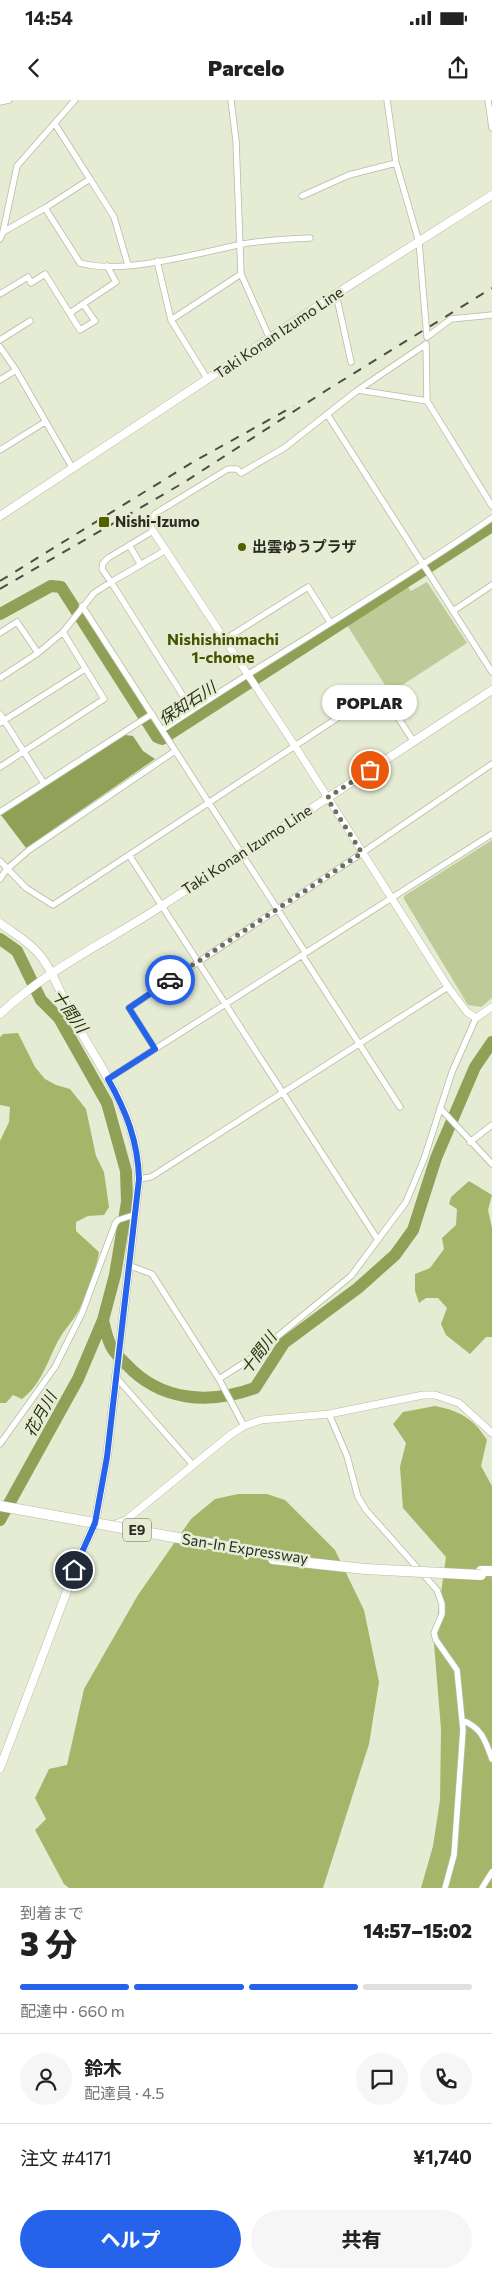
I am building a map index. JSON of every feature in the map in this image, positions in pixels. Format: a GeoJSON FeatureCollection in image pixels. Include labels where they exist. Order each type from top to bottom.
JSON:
{"type":"FeatureCollection","features":[{"type":"Feature","properties":{"kind":"highway","name":"San-In Expressway"},"geometry":{"type":"LineString","coordinates":[[0,1506],[273,1557]]}},
{"type":"Feature","properties":{"kind":"highway","name":"San-In Expressway"},"geometry":{"type":"LineString","coordinates":[[0,1510],[273,1557],[365,1567],[492,1575]]}},
{"type":"Feature","properties":{"kind":"highway","name":"San-In Expressway"},"geometry":{"type":"LineString","coordinates":[[481,1573],[492,1571]]}},
{"type":"Feature","properties":{"kind":"main road","name":"Taki Konan Izumo Line"},"geometry":{"type":"LineString","coordinates":[[0,516],[336,294],[492,195]]}},
{"type":"Feature","properties":{"kind":"main road","name":"Taki Konan Izumo Line"},"geometry":{"type":"LineString","coordinates":[[0,1014],[40,982],[162,906],[492,690]]}},
{"type":"Feature","properties":{"kind":"main road"},"geometry":{"type":"LineString","coordinates":[[0,923],[29,943],[40,955],[120,1100],[135,1138],[139,1179],[116,1358],[107,1457],[95,1523],[81,1554],[0,1768]]}},
{"type":"Feature","properties":{"kind":"street"},"geometry":{"type":"LineString","coordinates":[[1,101],[9,100]]}},
{"type":"Feature","properties":{"kind":"street"},"geometry":{"type":"LineString","coordinates":[[0,239],[17,166],[75,100]]}},
{"type":"Feature","properties":{"kind":"street"},"geometry":{"type":"LineString","coordinates":[[232,100],[236,141],[241,274],[270,339]]}},
{"type":"Feature","properties":{"kind":"street"},"geometry":{"type":"LineString","coordinates":[[386,100],[396,163],[419,242],[427,337],[427,401],[492,506]]}},
{"type":"Feature","properties":{"kind":"street"},"geometry":{"type":"LineString","coordinates":[[488,100],[492,128]]}},
{"type":"Feature","properties":{"kind":"street"},"geometry":{"type":"LineString","coordinates":[[55,124],[114,217],[128,265]]}},
{"type":"Feature","properties":{"kind":"street"},"geometry":{"type":"LineString","coordinates":[[302,196],[349,175],[396,163]]}},
{"type":"Feature","properties":{"kind":"street"},"geometry":{"type":"LineString","coordinates":[[3,232],[46,208],[90,179]]}},
{"type":"Feature","properties":{"kind":"street"},"geometry":{"type":"LineString","coordinates":[[46,208],[80,263],[96,268],[157,261],[276,239],[310,238]]}},
{"type":"Feature","properties":{"kind":"street"},"geometry":{"type":"LineString","coordinates":[[157,261],[171,320],[208,380]]}},
{"type":"Feature","properties":{"kind":"street"},"geometry":{"type":"LineString","coordinates":[[70,312],[116,282],[107,266]]}},
{"type":"Feature","properties":{"kind":"street"},"geometry":{"type":"LineString","coordinates":[[0,294],[28,277],[31,283],[46,274],[80,330],[95,322],[83,304]]}},
{"type":"Feature","properties":{"kind":"street"},"geometry":{"type":"LineString","coordinates":[[171,320],[241,274]]}},
{"type":"Feature","properties":{"kind":"street"},"geometry":{"type":"LineString","coordinates":[[336,294],[352,362]]}},
{"type":"Feature","properties":{"kind":"street"},"geometry":{"type":"LineString","coordinates":[[427,337],[451,319],[492,314]]}},
{"type":"Feature","properties":{"kind":"street"},"geometry":{"type":"LineString","coordinates":[[0,340],[30,321]]}},
{"type":"Feature","properties":{"kind":"street"},"geometry":{"type":"LineString","coordinates":[[426,344],[358,390],[284,448],[241,473],[237,469],[228,469],[156,513],[151,518],[150,524],[448,987],[467,1012],[476,1018]]}},
{"type":"Feature","properties":{"kind":"street"},"geometry":{"type":"LineString","coordinates":[[0,347],[16,370],[70,471]]}},
{"type":"Feature","properties":{"kind":"street"},"geometry":{"type":"LineString","coordinates":[[0,380],[16,370]]}},
{"type":"Feature","properties":{"kind":"street"},"geometry":{"type":"LineString","coordinates":[[358,390],[427,401]]}},
{"type":"Feature","properties":{"kind":"street"},"geometry":{"type":"LineString","coordinates":[[328,414],[492,672]]}},
{"type":"Feature","properties":{"kind":"street"},"geometry":{"type":"LineString","coordinates":[[0,450],[45,422]]}},
{"type":"Feature","properties":{"kind":"street"},"geometry":{"type":"LineString","coordinates":[[162,730],[247,674],[424,565],[492,518]]}},
{"type":"Feature","properties":{"kind":"street"},"geometry":{"type":"LineString","coordinates":[[153,531],[103,563],[102,569],[192,710]]}},
{"type":"Feature","properties":{"kind":"street"},"geometry":{"type":"LineString","coordinates":[[129,545],[141,565]]}},
{"type":"Feature","properties":{"kind":"street"},"geometry":{"type":"LineString","coordinates":[[0,678],[38,653],[63,632],[94,593],[166,550]]}},
{"type":"Feature","properties":{"kind":"street"},"geometry":{"type":"LineString","coordinates":[[454,611],[492,585]]}},
{"type":"Feature","properties":{"kind":"street"},"geometry":{"type":"LineString","coordinates":[[224,640],[308,587],[330,622]]}},
{"type":"Feature","properties":{"kind":"street"},"geometry":{"type":"LineString","coordinates":[[82,606],[278,909],[359,1044],[400,1107]]}},
{"type":"Feature","properties":{"kind":"street"},"geometry":{"type":"LineString","coordinates":[[0,633],[17,622],[38,653]]}},
{"type":"Feature","properties":{"kind":"street"},"geometry":{"type":"LineString","coordinates":[[0,767],[104,699],[63,632]]}},
{"type":"Feature","properties":{"kind":"street"},"geometry":{"type":"LineString","coordinates":[[2,722],[84,669]]}},
{"type":"Feature","properties":{"kind":"street"},"geometry":{"type":"LineString","coordinates":[[0,861],[6,870],[26,888],[53,906],[380,690],[414,742]]}},
{"type":"Feature","properties":{"kind":"street"},"geometry":{"type":"LineString","coordinates":[[0,714],[2,722],[43,782]]}},
{"type":"Feature","properties":{"kind":"street"},"geometry":{"type":"LineString","coordinates":[[0,812],[43,782],[152,714]]}},
{"type":"Feature","properties":{"kind":"street"},"geometry":{"type":"LineString","coordinates":[[0,879],[6,870],[29,850],[175,752]]}},
{"type":"Feature","properties":{"kind":"street"},"geometry":{"type":"LineString","coordinates":[[155,1049],[129,1008],[492,764]]}},
{"type":"Feature","properties":{"kind":"street"},"geometry":{"type":"LineString","coordinates":[[108,1079],[492,834]]}},
{"type":"Feature","properties":{"kind":"street"},"geometry":{"type":"LineString","coordinates":[[129,856],[378,1240]]}},
{"type":"Feature","properties":{"kind":"street"},"geometry":{"type":"LineString","coordinates":[[139,1179],[151,1177],[448,987]]}},
{"type":"Feature","properties":{"kind":"street"},"geometry":{"type":"LineString","coordinates":[[219,1379],[250,1359],[351,1276],[406,1202],[452,1072],[476,1018],[492,1007]]}},
{"type":"Feature","properties":{"kind":"street"},"geometry":{"type":"LineString","coordinates":[[440,1108],[492,1164]]}},
{"type":"Feature","properties":{"kind":"street"},"geometry":{"type":"LineString","coordinates":[[470,1142],[492,1125]]}},
{"type":"Feature","properties":{"kind":"street"},"geometry":{"type":"LineString","coordinates":[[0,1444],[55,1367],[82,1313],[115,1224],[118,1220],[134,1215]]}},
{"type":"Feature","properties":{"kind":"street"},"geometry":{"type":"LineString","coordinates":[[128,1265],[152,1274],[219,1379],[244,1426]]}},
{"type":"Feature","properties":{"kind":"street"},"geometry":{"type":"LineString","coordinates":[[114,1376],[193,1465]]}},
{"type":"Feature","properties":{"kind":"street"},"geometry":{"type":"LineString","coordinates":[[95,1523],[110,1525],[126,1520],[244,1426],[280,1417],[329,1414],[410,1397],[435,1395],[458,1403],[492,1433]]}},
{"type":"Feature","properties":{"kind":"street"},"geometry":{"type":"LineString","coordinates":[[329,1414],[346,1456],[358,1497],[366,1510],[411,1558],[440,1596],[442,1614],[434,1633],[436,1640],[457,1670],[462,1720],[461,1778],[456,1808],[454,1855],[445,1888]]}},
{"type":"Feature","properties":{"kind":"street"},"geometry":{"type":"LineString","coordinates":[[462,1720],[474,1725],[484,1738],[492,1758]]}},
{"type":"Feature","properties":{"kind":"street"},"geometry":{"type":"LineString","coordinates":[[482,1888],[492,1872]]}},
{"type":"Feature","properties":{"kind":"shaded area"},"geometry":{"type":"Polygon","coordinates":[[[427,582],[467,643],[390,693],[347,625],[407,586],[411,591],[427,582]]]}},
{"type":"Feature","properties":{"kind":"shaded area"},"geometry":{"type":"Polygon","coordinates":[[[125,735],[133,736],[143,751],[155,759],[26,848],[1,815],[125,735]]]}},
{"type":"Feature","properties":{"kind":"shaded area"},"geometry":{"type":"Polygon","coordinates":[[[492,840],[492,998],[481,1007],[468,1005],[404,899],[404,896],[492,840]]]}},
{"type":"Feature","properties":{"kind":"shaded area"},"geometry":{"type":"Polygon","coordinates":[[[18,1033],[35,1067],[45,1079],[70,1089],[86,1109],[96,1156],[104,1172],[109,1207],[104,1215],[88,1216],[76,1222],[76,1231],[99,1252],[86,1296],[79,1310],[58,1341],[43,1373],[29,1393],[22,1399],[13,1395],[6,1403],[0,1403],[0,1141],[9,1122],[10,1107],[0,1105],[0,1037],[3,1034],[18,1033]]]}},
{"type":"Feature","properties":{"kind":"shaded area"},"geometry":{"type":"Polygon","coordinates":[[[469,1181],[492,1195],[488,1210],[492,1228],[492,1337],[486,1337],[470,1354],[446,1335],[441,1324],[447,1308],[438,1298],[426,1298],[419,1303],[415,1291],[415,1274],[430,1268],[444,1249],[442,1238],[456,1225],[457,1209],[449,1204],[451,1197],[469,1181]]]}},
{"type":"Feature","properties":{"kind":"shaded area"},"geometry":{"type":"Polygon","coordinates":[[[435,1406],[459,1413],[471,1421],[487,1440],[481,1466],[492,1486],[492,1888],[421,1888],[433,1846],[440,1800],[441,1729],[434,1644],[446,1557],[403,1508],[400,1467],[406,1443],[393,1424],[403,1412],[435,1406]]]}},
{"type":"Feature","properties":{"kind":"shaded area"},"geometry":{"type":"Polygon","coordinates":[[[238,1494],[267,1494],[285,1500],[335,1550],[364,1610],[379,1682],[369,1744],[323,1888],[69,1888],[64,1884],[35,1830],[46,1819],[35,1798],[49,1769],[67,1765],[84,1689],[138,1595],[191,1519],[215,1499],[238,1494]]]}},
{"type":"Feature","properties":{"kind":"waterway","name":"保知石川"},"geometry":{"type":"LineString","coordinates":[[0,614],[51,586],[61,587],[157,737],[162,739],[492,526]]}},
{"type":"Feature","properties":{"kind":"waterway","name":"十間川"},"geometry":{"type":"LineString","coordinates":[[0,939],[17,951],[41,1000],[59,1018],[107,1103],[126,1171],[127,1202],[115,1275],[103,1320],[78,1379],[0,1520]]}},
{"type":"Feature","properties":{"kind":"waterway","name":"十間川"},"geometry":{"type":"LineString","coordinates":[[103,1320],[112,1349],[139,1376],[154,1386],[186,1396],[203,1398],[220,1397],[255,1388],[284,1343],[358,1288],[395,1255],[413,1230],[436,1158],[475,1067],[492,1042]]}},
{"type":"Feature","properties":{"kind":"railway"},"geometry":{"type":"LineString","coordinates":[[0,589],[183,483],[330,388],[492,288]]}},
{"type":"Feature","properties":{"kind":"railway"},"geometry":{"type":"LineString","coordinates":[[0,581],[193,462],[294,406]]}},
{"type":"Feature","properties":{"kind":"way so far"},"geometry":{"type":"LineString","coordinates":[[170,980],[362,853],[327,798],[370,770]]}},
{"type":"Feature","properties":{"kind":"place","name":"Nishi-Izumo"},"geometry":{"type":"Point","coordinates":[104,522]}},
{"type":"Feature","properties":{"kind":"place","name":"出雲ゆうプラザ"},"geometry":{"type":"Point","coordinates":[242,547]}},
{"type":"Feature","properties":{"kind":"place","name":"POPLAR"},"geometry":{"type":"Point","coordinates":[370,770]}},
{"type":"Feature","properties":{"kind":"district","name":"Nishishinmachi 1-chome"},"geometry":{"type":"Point","coordinates":[223,648]}},
{"type":"Feature","properties":{"kind":"route"},"geometry":{"type":"LineString","coordinates":[[74,1570],[95,1523],[107,1457],[116,1358],[139,1179],[135,1138],[120,1100],[108,1079],[155,1049],[129,1008],[170,980]]}},
{"type":"Feature","properties":{"kind":"water label","name":"花月川"},"geometry":{"type":"Point","coordinates":[40,1414]}}]}
